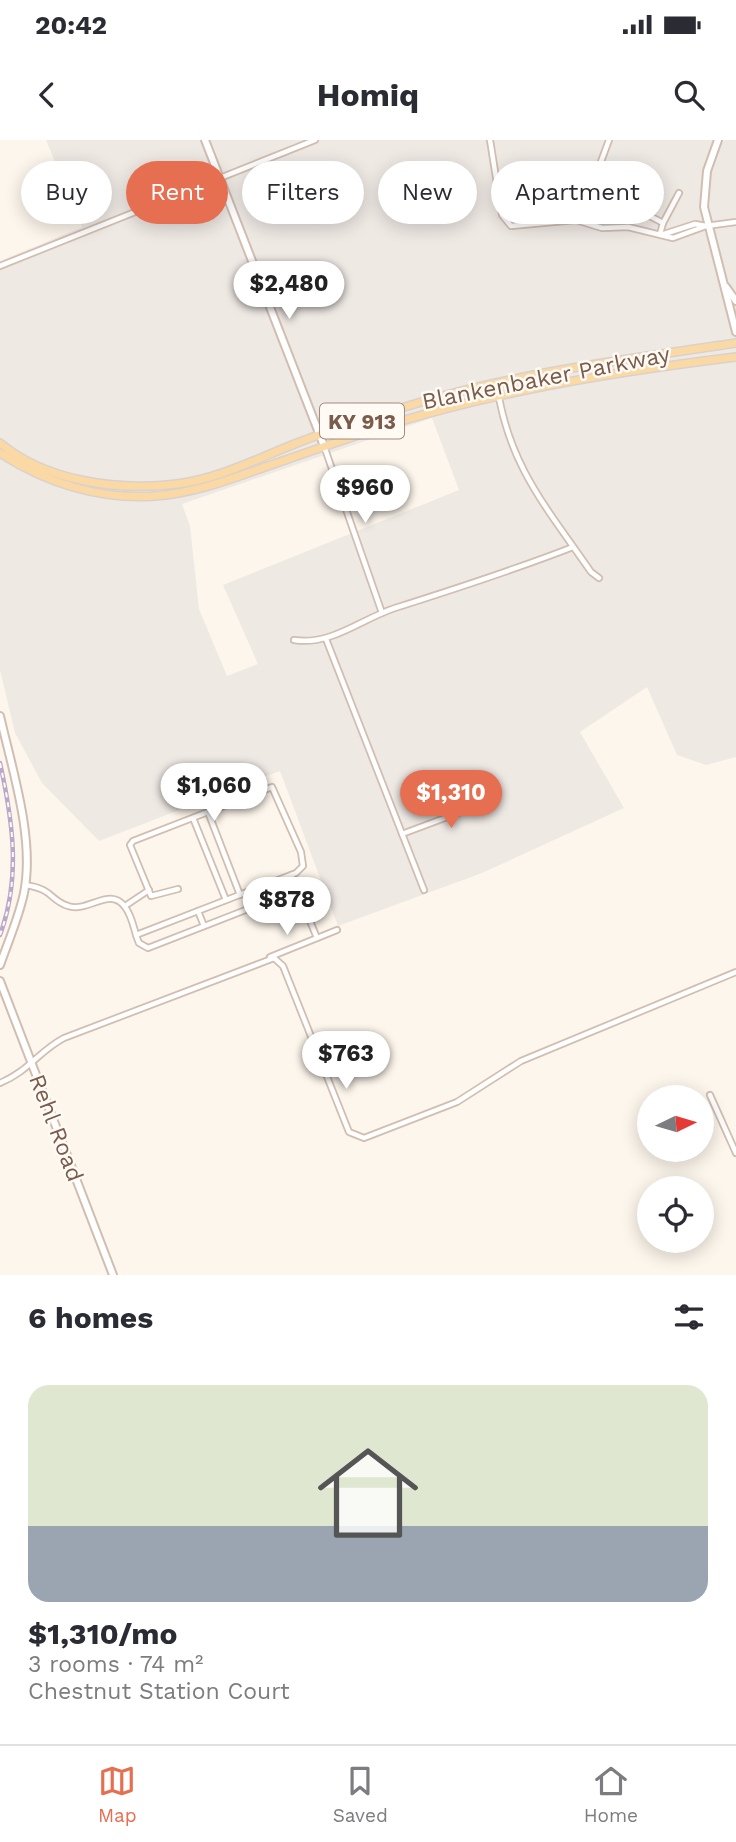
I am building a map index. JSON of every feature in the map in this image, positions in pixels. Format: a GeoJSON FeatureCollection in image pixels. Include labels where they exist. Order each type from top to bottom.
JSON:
{"type":"FeatureCollection","features":[{"type":"Feature","properties":{"kind":"main road","name":"Blankenbaker Parkway"},"geometry":{"type":"LineString","coordinates":[[0,443],[35,464],[73,478],[113,485],[161,485],[209,477],[319,435],[421,402],[587,366],[736,342]]}},
{"type":"Feature","properties":{"kind":"main road","name":"Blankenbaker Parkway"},"geometry":{"type":"LineString","coordinates":[[0,453],[33,473],[74,488],[122,495],[155,496],[200,489],[413,418],[499,396],[578,380],[736,357]]}},
{"type":"Feature","properties":{"kind":"street"},"geometry":{"type":"LineString","coordinates":[[205,140],[213,161]]}},
{"type":"Feature","properties":{"kind":"street"},"geometry":{"type":"LineString","coordinates":[[228,174],[315,140]]}},
{"type":"Feature","properties":{"kind":"street"},"geometry":{"type":"LineString","coordinates":[[490,140],[493,161]]}},
{"type":"Feature","properties":{"kind":"street"},"geometry":{"type":"LineString","coordinates":[[601,161],[609,140]]}},
{"type":"Feature","properties":{"kind":"street"},"geometry":{"type":"LineString","coordinates":[[718,140],[705,184],[706,226],[726,287],[736,332]]}},
{"type":"Feature","properties":{"kind":"street"},"geometry":{"type":"LineString","coordinates":[[664,221],[679,193]]}},
{"type":"Feature","properties":{"kind":"street"},"geometry":{"type":"LineString","coordinates":[[228,200],[324,446],[382,613]]}},
{"type":"Feature","properties":{"kind":"street"},"geometry":{"type":"LineString","coordinates":[[0,265],[126,214]]}},
{"type":"Feature","properties":{"kind":"street"},"geometry":{"type":"LineString","coordinates":[[594,224],[602,228],[628,227],[673,238],[706,226],[736,222]]}},
{"type":"Feature","properties":{"kind":"street"},"geometry":{"type":"LineString","coordinates":[[509,224],[529,224]]}},
{"type":"Feature","properties":{"kind":"street"},"geometry":{"type":"LineString","coordinates":[[660,235],[663,224]]}},
{"type":"Feature","properties":{"kind":"street"},"geometry":{"type":"LineString","coordinates":[[726,287],[736,301]]}},
{"type":"Feature","properties":{"kind":"street"},"geometry":{"type":"LineString","coordinates":[[497,385],[511,448],[520,467],[573,547],[591,572],[599,578]]}},
{"type":"Feature","properties":{"kind":"street"},"geometry":{"type":"LineString","coordinates":[[294,640],[326,639],[382,613],[500,575],[573,547]]}},
{"type":"Feature","properties":{"kind":"street"},"geometry":{"type":"LineString","coordinates":[[326,639],[424,890]]}},
{"type":"Feature","properties":{"kind":"street"},"geometry":{"type":"LineString","coordinates":[[0,716],[22,817],[25,885],[0,965]]}},
{"type":"Feature","properties":{"kind":"street"},"geometry":{"type":"LineString","coordinates":[[136,935],[291,875],[303,866],[303,860],[272,787],[133,841],[130,845],[155,898],[178,889]]}},
{"type":"Feature","properties":{"kind":"street"},"geometry":{"type":"LineString","coordinates":[[402,834],[490,801]]}},
{"type":"Feature","properties":{"kind":"street"},"geometry":{"type":"LineString","coordinates":[[208,812],[240,894]]}},
{"type":"Feature","properties":{"kind":"street"},"geometry":{"type":"LineString","coordinates":[[194,818],[226,900]]}},
{"type":"Feature","properties":{"kind":"street"},"geometry":{"type":"LineString","coordinates":[[291,875],[317,938]]}},
{"type":"Feature","properties":{"kind":"street"},"geometry":{"type":"LineString","coordinates":[[25,885],[48,890],[63,904],[73,908],[110,898],[125,906],[139,943],[149,948],[297,890]]}},
{"type":"Feature","properties":{"kind":"street"},"geometry":{"type":"LineString","coordinates":[[125,906],[149,890]]}},
{"type":"Feature","properties":{"kind":"street"},"geometry":{"type":"LineString","coordinates":[[198,911],[204,927]]}},
{"type":"Feature","properties":{"kind":"street"},"geometry":{"type":"LineString","coordinates":[[0,1083],[32,1065],[52,1044],[64,1038],[337,930]]}},
{"type":"Feature","properties":{"kind":"street"},"geometry":{"type":"LineString","coordinates":[[267,958],[277,959],[283,966],[346,1126],[351,1134],[360,1138],[457,1102],[521,1061],[736,972]]}},
{"type":"Feature","properties":{"kind":"street","name":"Rehl Road"},"geometry":{"type":"LineString","coordinates":[[0,981],[113,1275]]}},
{"type":"Feature","properties":{"kind":"street"},"geometry":{"type":"LineString","coordinates":[[714,1104],[736,1153]]}},
{"type":"Feature","properties":{"kind":"shaded area"},"geometry":{"type":"Polygon","coordinates":[[[46,140],[736,140],[736,757],[706,765],[677,755],[647,687],[580,732],[624,808],[482,873],[338,926],[280,771],[99,841],[42,783],[15,733],[0,670],[0,261],[82,227],[81,224],[112,224],[112,161],[55,161],[46,140]],[[432,418],[182,504],[190,526],[199,609],[227,676],[258,664],[223,585],[459,490],[432,418]]]}},
{"type":"Feature","properties":{"kind":"railway"},"geometry":{"type":"LineString","coordinates":[[0,763],[13,850],[11,892],[0,935]]}}]}
